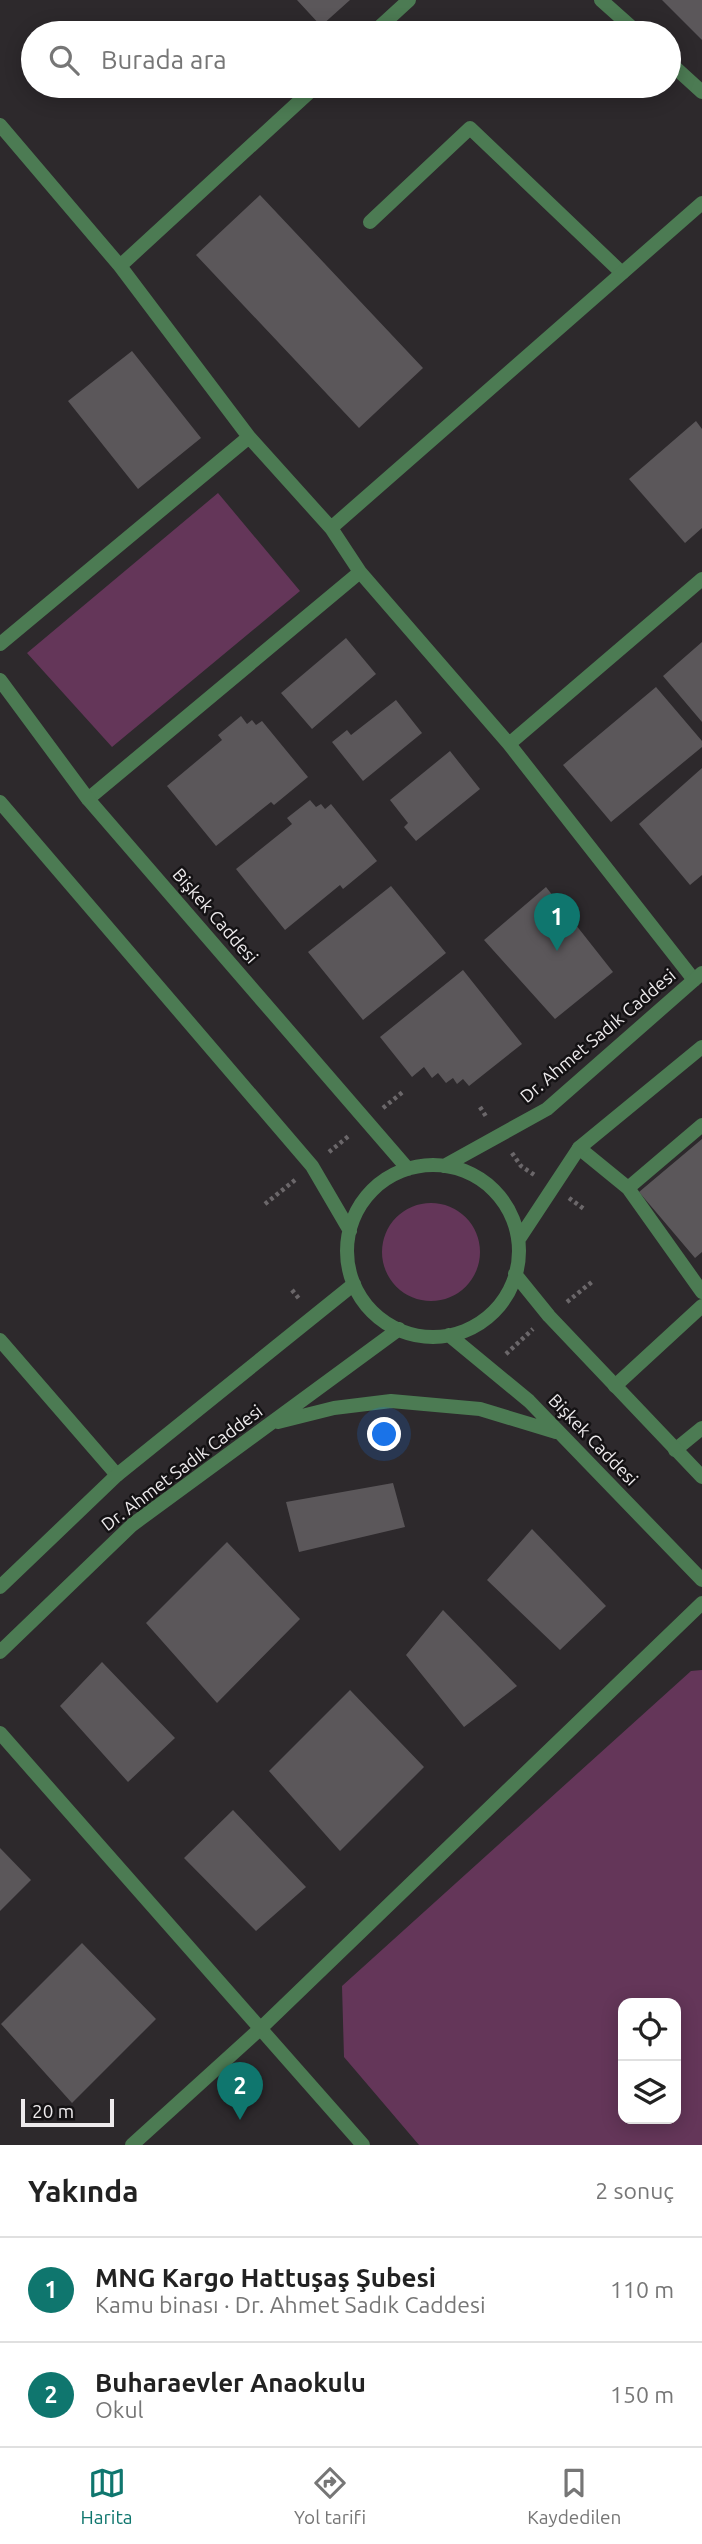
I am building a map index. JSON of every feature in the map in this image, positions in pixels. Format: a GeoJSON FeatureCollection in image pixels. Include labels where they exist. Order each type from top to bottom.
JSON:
{"type":"FeatureCollection","features":[{"type":"Feature","properties":{"kind":"street"},"geometry":{"type":"LineString","coordinates":[[386,21],[409,0]]}},
{"type":"Feature","properties":{"kind":"street"},"geometry":{"type":"LineString","coordinates":[[601,0],[625,21]]}},
{"type":"Feature","properties":{"kind":"street"},"geometry":{"type":"LineString","coordinates":[[681,73],[702,92]]}},
{"type":"Feature","properties":{"kind":"street"},"geometry":{"type":"LineString","coordinates":[[120,266],[303,98]]}},
{"type":"Feature","properties":{"kind":"street"},"geometry":{"type":"LineString","coordinates":[[0,125],[120,266],[249,437],[331,528],[360,572],[509,744],[698,977]]}},
{"type":"Feature","properties":{"kind":"street"},"geometry":{"type":"LineString","coordinates":[[369,222],[470,128],[622,273]]}},
{"type":"Feature","properties":{"kind":"street"},"geometry":{"type":"LineString","coordinates":[[331,528],[702,203]]}},
{"type":"Feature","properties":{"kind":"street"},"geometry":{"type":"LineString","coordinates":[[0,644],[249,437]]}},
{"type":"Feature","properties":{"kind":"street"},"geometry":{"type":"LineString","coordinates":[[89,799],[360,572]]}},
{"type":"Feature","properties":{"kind":"street"},"geometry":{"type":"LineString","coordinates":[[509,744],[702,579]]}},
{"type":"Feature","properties":{"kind":"street","name":"Bişkek Caddesi"},"geometry":{"type":"LineString","coordinates":[[0,680],[89,799],[408,1169]]}},
{"type":"Feature","properties":{"kind":"street"},"geometry":{"type":"LineString","coordinates":[[0,802],[312,1166],[350,1231]]}},
{"type":"Feature","properties":{"kind":"street","name":"Dr. Ahmet Sadık Caddesi"},"geometry":{"type":"LineString","coordinates":[[444,1166],[547,1109],[698,977]]}},
{"type":"Feature","properties":{"kind":"street"},"geometry":{"type":"LineString","coordinates":[[519,1239],[579,1149],[702,1047]]}},
{"type":"Feature","properties":{"kind":"street"},"geometry":{"type":"LineString","coordinates":[[628,1188],[702,1125]]}},
{"type":"Feature","properties":{"kind":"street"},"geometry":{"type":"LineString","coordinates":[[579,1149],[628,1188],[702,1292]]}},
{"type":"Feature","properties":{"kind":"street"},"geometry":{"type":"LineString","coordinates":[[419,1166],[444,1166],[477,1176],[497,1192],[511,1214],[519,1239],[519,1265],[510,1289],[495,1311],[472,1329],[449,1335],[414,1336],[386,1324],[364,1304],[351,1278],[346,1248],[353,1220],[368,1194],[391,1175],[419,1166]]}},
{"type":"Feature","properties":{"kind":"street"},"geometry":{"type":"LineString","coordinates":[[515,1274],[550,1316],[702,1477]]}},
{"type":"Feature","properties":{"kind":"street","name":"Dr. Ahmet Sadık Caddesi"},"geometry":{"type":"LineString","coordinates":[[0,1587],[117,1475],[354,1284]]}},
{"type":"Feature","properties":{"kind":"street"},"geometry":{"type":"LineString","coordinates":[[615,1386],[702,1306]]}},
{"type":"Feature","properties":{"kind":"street","name":"Dr. Ahmet Sadık Caddesi"},"geometry":{"type":"LineString","coordinates":[[0,1651],[132,1525],[399,1329]]}},
{"type":"Feature","properties":{"kind":"street","name":"Bişkek Caddesi"},"geometry":{"type":"LineString","coordinates":[[449,1335],[529,1401],[702,1580]]}},
{"type":"Feature","properties":{"kind":"street"},"geometry":{"type":"LineString","coordinates":[[0,1340],[117,1475]]}},
{"type":"Feature","properties":{"kind":"street"},"geometry":{"type":"LineString","coordinates":[[270,1424],[334,1408],[391,1401],[480,1409],[559,1433]]}},
{"type":"Feature","properties":{"kind":"street"},"geometry":{"type":"LineString","coordinates":[[675,1450],[702,1427]]}},
{"type":"Feature","properties":{"kind":"street"},"geometry":{"type":"LineString","coordinates":[[132,2145],[261,2028],[702,1603]]}},
{"type":"Feature","properties":{"kind":"street"},"geometry":{"type":"LineString","coordinates":[[0,1732],[363,2145]]}},
{"type":"Feature","properties":{"kind":"path"},"geometry":{"type":"LineString","coordinates":[[265,1204],[404,1091]]}},
{"type":"Feature","properties":{"kind":"path"},"geometry":{"type":"LineString","coordinates":[[480,1107],[521,1166],[584,1209]]}},
{"type":"Feature","properties":{"kind":"path"},"geometry":{"type":"LineString","coordinates":[[491,1370],[519,1340],[593,1281]]}},
{"type":"Feature","properties":{"kind":"shaded area"},"geometry":{"type":"Polygon","coordinates":[[[218,493],[300,591],[112,747],[27,653],[218,493]]]}},
{"type":"Feature","properties":{"kind":"shaded area"},"geometry":{"type":"Polygon","coordinates":[[[431,1203],[450,1207],[466,1217],[476,1233],[480,1252],[476,1271],[466,1287],[450,1297],[431,1301],[412,1297],[396,1287],[386,1271],[382,1252],[386,1233],[396,1217],[412,1207],[431,1203]]]}},
{"type":"Feature","properties":{"kind":"shaded area"},"geometry":{"type":"Polygon","coordinates":[[[702,1670],[702,2145],[419,2145],[344,2057],[342,1986],[691,1671],[702,1670]]]}},
{"type":"Feature","properties":{"kind":"building"},"geometry":{"type":"Polygon","coordinates":[[[297,0],[350,0],[327,21],[316,21],[297,0]]]}},
{"type":"Feature","properties":{"kind":"building"},"geometry":{"type":"Polygon","coordinates":[[[662,0],[702,0],[702,40],[662,0]]]}},
{"type":"Feature","properties":{"kind":"building"},"geometry":{"type":"Polygon","coordinates":[[[260,195],[423,368],[359,428],[196,255],[260,195]]]}},
{"type":"Feature","properties":{"kind":"building"},"geometry":{"type":"Polygon","coordinates":[[[132,351],[201,438],[138,489],[68,401],[132,351]]]}},
{"type":"Feature","properties":{"kind":"building"},"geometry":{"type":"Polygon","coordinates":[[[696,421],[702,429],[702,528],[685,543],[629,479],[696,421]]]}},
{"type":"Feature","properties":{"kind":"building"},"geometry":{"type":"Polygon","coordinates":[[[346,638],[376,674],[312,729],[281,693],[346,638]]]}},
{"type":"Feature","properties":{"kind":"building"},"geometry":{"type":"Polygon","coordinates":[[[702,642],[702,722],[663,676],[702,642]]]}},
{"type":"Feature","properties":{"kind":"building"},"geometry":{"type":"Polygon","coordinates":[[[656,687],[702,741],[702,747],[611,822],[563,765],[656,687]]]}},
{"type":"Feature","properties":{"kind":"building"},"geometry":{"type":"Polygon","coordinates":[[[396,700],[422,733],[363,781],[332,742],[347,730],[351,735],[396,700]]]}},
{"type":"Feature","properties":{"kind":"building"},"geometry":{"type":"Polygon","coordinates":[[[241,716],[247,724],[252,720],[256,725],[262,721],[308,777],[274,805],[271,802],[216,846],[167,786],[222,740],[218,735],[241,716]]]}},
{"type":"Feature","properties":{"kind":"building"},"geometry":{"type":"Polygon","coordinates":[[[450,751],[480,789],[416,841],[404,827],[408,823],[390,800],[450,751]]]}},
{"type":"Feature","properties":{"kind":"building"},"geometry":{"type":"Polygon","coordinates":[[[702,768],[702,875],[690,885],[639,824],[702,768]]]}},
{"type":"Feature","properties":{"kind":"building"},"geometry":{"type":"Polygon","coordinates":[[[310,800],[316,807],[321,804],[325,809],[331,804],[377,861],[343,889],[340,885],[285,930],[236,869],[292,824],[287,818],[310,800]]]}},
{"type":"Feature","properties":{"kind":"building"},"geometry":{"type":"Polygon","coordinates":[[[391,886],[446,953],[363,1020],[308,952],[391,886]]]}},
{"type":"Feature","properties":{"kind":"building"},"geometry":{"type":"Polygon","coordinates":[[[546,887],[613,972],[555,1019],[484,940],[546,887]]]}},
{"type":"Feature","properties":{"kind":"building"},"geometry":{"type":"Polygon","coordinates":[[[463,970],[522,1044],[469,1086],[463,1079],[457,1084],[453,1078],[446,1083],[438,1073],[432,1078],[424,1067],[412,1077],[380,1037],[463,970]]]}},
{"type":"Feature","properties":{"kind":"building"},"geometry":{"type":"Polygon","coordinates":[[[702,1139],[702,1252],[695,1258],[639,1192],[702,1139]]]}},
{"type":"Feature","properties":{"kind":"building"},"geometry":{"type":"Polygon","coordinates":[[[393,1483],[405,1527],[299,1552],[286,1502],[393,1483]]]}},
{"type":"Feature","properties":{"kind":"building"},"geometry":{"type":"Polygon","coordinates":[[[532,1529],[606,1606],[560,1650],[487,1580],[532,1529]]]}},
{"type":"Feature","properties":{"kind":"building"},"geometry":{"type":"Polygon","coordinates":[[[227,1542],[300,1619],[217,1703],[146,1623],[227,1542]]]}},
{"type":"Feature","properties":{"kind":"building"},"geometry":{"type":"Polygon","coordinates":[[[443,1610],[517,1686],[464,1727],[406,1655],[443,1610]]]}},
{"type":"Feature","properties":{"kind":"building"},"geometry":{"type":"Polygon","coordinates":[[[102,1662],[175,1738],[128,1782],[60,1706],[102,1662]]]}},
{"type":"Feature","properties":{"kind":"building"},"geometry":{"type":"Polygon","coordinates":[[[350,1690],[424,1767],[340,1851],[269,1771],[350,1690]]]}},
{"type":"Feature","properties":{"kind":"building"},"geometry":{"type":"Polygon","coordinates":[[[233,1810],[306,1887],[256,1931],[184,1858],[233,1810]]]}},
{"type":"Feature","properties":{"kind":"building"},"geometry":{"type":"Polygon","coordinates":[[[0,1848],[31,1880],[0,1911],[0,1848]]]}},
{"type":"Feature","properties":{"kind":"building"},"geometry":{"type":"Polygon","coordinates":[[[82,1943],[156,2019],[72,2103],[1,2024],[82,1943]]]}},
{"type":"Feature","properties":{"kind":"place","name":"MNG Kargo Hattuşaş Şubesi"},"geometry":{"type":"Point","coordinates":[557,951]}},
{"type":"Feature","properties":{"kind":"place","name":"Buharaevler Anaokulu"},"geometry":{"type":"Point","coordinates":[240,2120]}}]}
